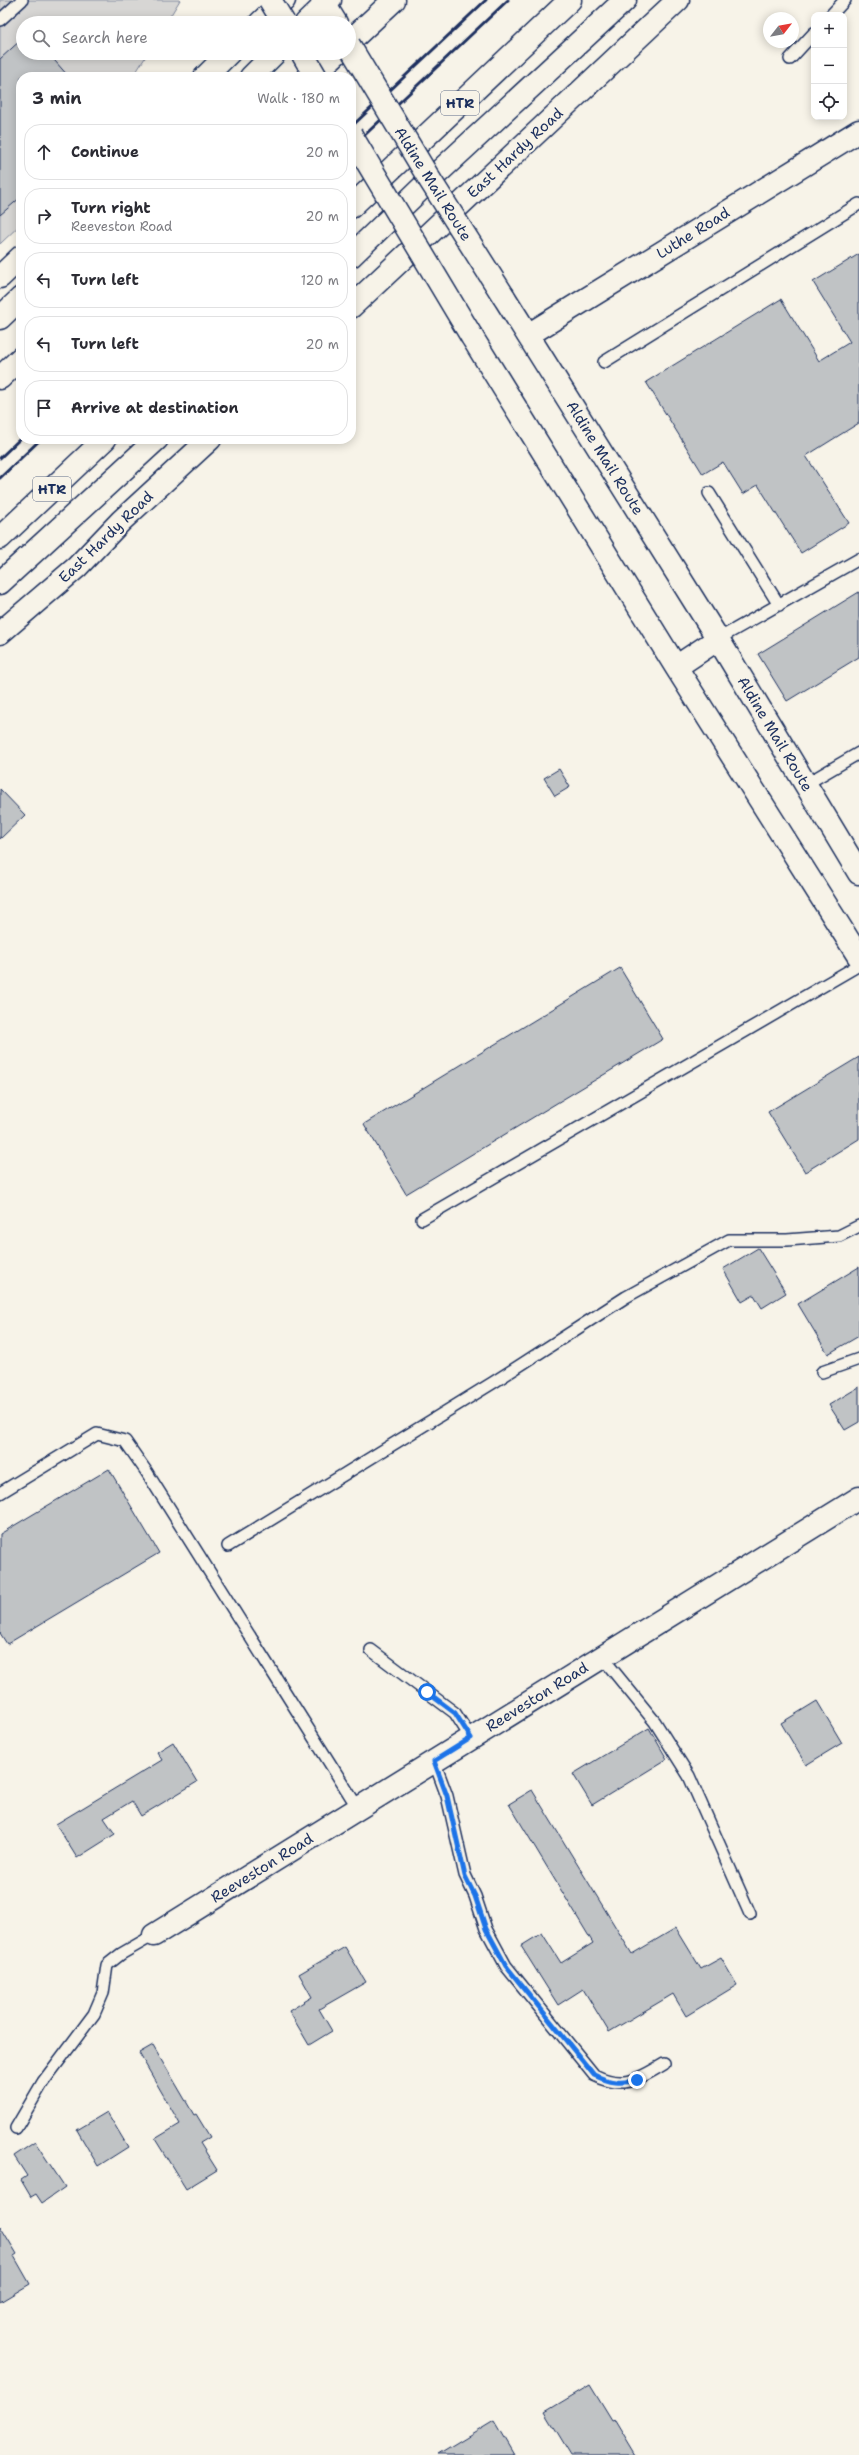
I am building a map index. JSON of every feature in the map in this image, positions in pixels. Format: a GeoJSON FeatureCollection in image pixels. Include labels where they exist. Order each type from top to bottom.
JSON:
{"type":"FeatureCollection","features":[{"type":"Feature","properties":{"kind":"main road"},"geometry":{"type":"LineString","coordinates":[[270,0],[280,16]]}},
{"type":"Feature","properties":{"kind":"main road"},"geometry":{"type":"LineString","coordinates":[[267,16],[284,0]]}},
{"type":"Feature","properties":{"kind":"main road"},"geometry":{"type":"LineString","coordinates":[[356,35],[394,0]]}},
{"type":"Feature","properties":{"kind":"main road","name":"HTR"},"geometry":{"type":"LineString","coordinates":[[356,202],[570,0]]}},
{"type":"Feature","properties":{"kind":"main road"},"geometry":{"type":"LineString","coordinates":[[356,251],[430,180],[625,0]]}},
{"type":"Feature","properties":{"kind":"main road","name":"East Hardy Road"},"geometry":{"type":"LineString","coordinates":[[356,302],[678,0]]}},
{"type":"Feature","properties":{"kind":"main road"},"geometry":{"type":"LineString","coordinates":[[313,16],[326,2],[333,16]]}},
{"type":"Feature","properties":{"kind":"main road","name":"Aldine Mail Route"},"geometry":{"type":"LineString","coordinates":[[356,57],[430,180],[718,640],[859,873]]}},
{"type":"Feature","properties":{"kind":"main road"},"geometry":{"type":"LineString","coordinates":[[210,72],[222,60]]}},
{"type":"Feature","properties":{"kind":"main road"},"geometry":{"type":"LineString","coordinates":[[256,72],[269,60]]}},
{"type":"Feature","properties":{"kind":"main road"},"geometry":{"type":"LineString","coordinates":[[306,60],[313,72]]}},
{"type":"Feature","properties":{"kind":"main road"},"geometry":{"type":"LineString","coordinates":[[316,72],[329,60]]}},
{"type":"Feature","properties":{"kind":"main road","name":"Luthe Road"},"geometry":{"type":"LineString","coordinates":[[528,335],[859,131]]}},
{"type":"Feature","properties":{"kind":"main road"},"geometry":{"type":"LineString","coordinates":[[356,143],[472,337],[676,667],[859,957]]}},
{"type":"Feature","properties":{"kind":"main road"},"geometry":{"type":"LineString","coordinates":[[0,277],[16,261]]}},
{"type":"Feature","properties":{"kind":"main road"},"geometry":{"type":"LineString","coordinates":[[0,318],[16,303]]}},
{"type":"Feature","properties":{"kind":"main road"},"geometry":{"type":"LineString","coordinates":[[0,378],[16,363]]}},
{"type":"Feature","properties":{"kind":"main road","name":"HTR"},"geometry":{"type":"LineString","coordinates":[[0,538],[100,444]]}},
{"type":"Feature","properties":{"kind":"main road"},"geometry":{"type":"LineString","coordinates":[[0,583],[152,444]]}},
{"type":"Feature","properties":{"kind":"main road","name":"East Hardy Road"},"geometry":{"type":"LineString","coordinates":[[0,633],[77,567],[121,521],[205,444]]}},
{"type":"Feature","properties":{"kind":"main road"},"geometry":{"type":"LineString","coordinates":[[676,667],[718,640]]}},
{"type":"Feature","properties":{"kind":"main road","name":"Reeveston Road"},"geometry":{"type":"LineString","coordinates":[[154,1934],[859,1498]]}},
{"type":"Feature","properties":{"kind":"lane"},"geometry":{"type":"LineString","coordinates":[[0,20],[22,0]]}},
{"type":"Feature","properties":{"kind":"lane"},"geometry":{"type":"LineString","coordinates":[[834,12],[845,0]]}},
{"type":"Feature","properties":{"kind":"lane"},"geometry":{"type":"LineString","coordinates":[[790,59],[811,36]]}},
{"type":"Feature","properties":{"kind":"lane"},"geometry":{"type":"LineString","coordinates":[[604,362],[859,204]]}},
{"type":"Feature","properties":{"kind":"lane"},"geometry":{"type":"LineString","coordinates":[[709,493],[779,605]]}},
{"type":"Feature","properties":{"kind":"lane"},"geometry":{"type":"LineString","coordinates":[[718,640],[859,559]]}},
{"type":"Feature","properties":{"kind":"lane"},"geometry":{"type":"LineString","coordinates":[[806,784],[859,753]]}},
{"type":"Feature","properties":{"kind":"lane"},"geometry":{"type":"LineString","coordinates":[[422,1219],[859,965]]}},
{"type":"Feature","properties":{"kind":"lane"},"geometry":{"type":"LineString","coordinates":[[228,1546],[494,1382],[626,1298],[730,1240],[787,1240],[839,1236],[859,1226]]}},
{"type":"Feature","properties":{"kind":"lane"},"geometry":{"type":"LineString","coordinates":[[822,1372],[859,1359]]}},
{"type":"Feature","properties":{"kind":"lane"},"geometry":{"type":"LineString","coordinates":[[0,1493],[97,1434],[125,1441],[146,1471],[358,1808]]}},
{"type":"Feature","properties":{"kind":"lane"},"geometry":{"type":"LineString","coordinates":[[371,1650],[455,1713],[471,1738]]}},
{"type":"Feature","properties":{"kind":"lane"},"geometry":{"type":"LineString","coordinates":[[602,1657],[655,1722],[689,1776],[750,1914]]}},
{"type":"Feature","properties":{"kind":"lane"},"geometry":{"type":"LineString","coordinates":[[434,1761],[447,1796],[465,1876],[475,1896],[486,1929],[506,1966],[594,2075],[608,2082],[624,2083],[637,2080],[664,2064]]}},
{"type":"Feature","properties":{"kind":"lane"},"geometry":{"type":"LineString","coordinates":[[16,2128],[44,2082],[94,2014],[103,1993],[107,1965],[121,1954],[154,1934]]}},
{"type":"Feature","properties":{"kind":"shaded area"},"geometry":{"type":"Polygon","coordinates":[[[0,0],[180,0],[170,16],[16,16],[16,60],[144,60],[136,72],[16,72],[16,229],[0,244],[0,0]]]}},
{"type":"Feature","properties":{"kind":"building"},"geometry":{"type":"Polygon","coordinates":[[[16,44],[16,60],[54,60],[65,72],[16,72],[16,201],[0,215],[0,59],[16,44]]]}},
{"type":"Feature","properties":{"kind":"building"},"geometry":{"type":"Polygon","coordinates":[[[859,254],[859,423],[806,456],[849,523],[801,553],[758,485],[743,494],[723,462],[703,474],[646,382],[781,299],[819,361],[850,342],[813,282],[859,254]]]}},
{"type":"Feature","properties":{"kind":"building"},"geometry":{"type":"Polygon","coordinates":[[[859,592],[859,657],[787,701],[758,654],[859,592]]]}},
{"type":"Feature","properties":{"kind":"building"},"geometry":{"type":"Polygon","coordinates":[[[559,769],[570,787],[555,796],[544,778],[559,769]]]}},
{"type":"Feature","properties":{"kind":"building"},"geometry":{"type":"Polygon","coordinates":[[[0,789],[25,815],[0,839],[0,789]]]}},
{"type":"Feature","properties":{"kind":"building"},"geometry":{"type":"Polygon","coordinates":[[[620,968],[663,1039],[406,1194],[364,1124],[620,968]]]}},
{"type":"Feature","properties":{"kind":"building"},"geometry":{"type":"Polygon","coordinates":[[[859,1057],[859,1139],[805,1172],[768,1112],[859,1057]]]}},
{"type":"Feature","properties":{"kind":"building"},"geometry":{"type":"Polygon","coordinates":[[[758,1248],[786,1293],[762,1308],[754,1295],[742,1302],[723,1269],[758,1248]]]}},
{"type":"Feature","properties":{"kind":"building"},"geometry":{"type":"Polygon","coordinates":[[[859,1267],[859,1336],[828,1354],[798,1304],[859,1267]]]}},
{"type":"Feature","properties":{"kind":"building"},"geometry":{"type":"Polygon","coordinates":[[[859,1387],[859,1422],[845,1430],[829,1405],[859,1387]]]}},
{"type":"Feature","properties":{"kind":"building"},"geometry":{"type":"Polygon","coordinates":[[[109,1469],[159,1553],[7,1644],[0,1633],[0,1534],[109,1469]]]}},
{"type":"Feature","properties":{"kind":"building"},"geometry":{"type":"Polygon","coordinates":[[[817,1701],[842,1743],[806,1765],[781,1723],[817,1701]]]}},
{"type":"Feature","properties":{"kind":"building"},"geometry":{"type":"Polygon","coordinates":[[[649,1728],[667,1759],[592,1805],[573,1774],[649,1728]]]}},
{"type":"Feature","properties":{"kind":"building"},"geometry":{"type":"Polygon","coordinates":[[[173,1742],[197,1782],[141,1816],[132,1801],[104,1818],[115,1834],[77,1858],[56,1824],[162,1760],[157,1752],[173,1742]]]}},
{"type":"Feature","properties":{"kind":"building"},"geometry":{"type":"Polygon","coordinates":[[[532,1790],[632,1954],[676,1928],[701,1969],[721,1958],[737,1985],[686,2016],[673,1994],[609,2032],[583,1989],[558,2005],[521,1946],[542,1933],[561,1963],[593,1943],[509,1804],[532,1790]]]}},
{"type":"Feature","properties":{"kind":"building"},"geometry":{"type":"Polygon","coordinates":[[[345,1947],[366,1982],[319,2009],[332,2031],[309,2045],[289,2011],[312,1997],[299,1974],[345,1947]]]}},
{"type":"Feature","properties":{"kind":"building"},"geometry":{"type":"Polygon","coordinates":[[[153,2045],[194,2115],[196,2114],[210,2137],[200,2143],[217,2170],[186,2189],[155,2139],[180,2124],[139,2053],[153,2045]]]}},
{"type":"Feature","properties":{"kind":"building"},"geometry":{"type":"Polygon","coordinates":[[[107,2112],[128,2147],[98,2166],[77,2130],[107,2112]]]}},
{"type":"Feature","properties":{"kind":"building"},"geometry":{"type":"Polygon","coordinates":[[[35,2142],[65,2187],[42,2203],[36,2194],[31,2197],[21,2180],[27,2176],[14,2156],[35,2142]]]}},
{"type":"Feature","properties":{"kind":"building"},"geometry":{"type":"Polygon","coordinates":[[[0,2226],[17,2254],[14,2256],[30,2284],[0,2302],[0,2226]]]}},
{"type":"Feature","properties":{"kind":"building"},"geometry":{"type":"Polygon","coordinates":[[[590,2385],[612,2421],[615,2420],[636,2455],[571,2455],[545,2412],[590,2385]]]}},
{"type":"Feature","properties":{"kind":"building"},"geometry":{"type":"Polygon","coordinates":[[[494,2421],[514,2455],[438,2455],[494,2421]]]}},
{"type":"Feature","properties":{"kind":"railway"},"geometry":{"type":"LineString","coordinates":[[356,122],[486,0]]}},
{"type":"Feature","properties":{"kind":"railway"},"geometry":{"type":"LineString","coordinates":[[356,143],[508,0]]}},
{"type":"Feature","properties":{"kind":"railway"},"geometry":{"type":"LineString","coordinates":[[0,458],[16,443]]}},
{"type":"Feature","properties":{"kind":"railway"},"geometry":{"type":"LineString","coordinates":[[0,478],[36,444]]}},
{"type":"Feature","properties":{"kind":"route"},"geometry":{"type":"LineString","coordinates":[[427,1692],[455,1713],[471,1738],[434,1761],[447,1796],[465,1876],[475,1896],[486,1929],[506,1966],[532,1999],[550,2018],[567,2042],[594,2075],[608,2082],[624,2083],[637,2080]]}}]}
